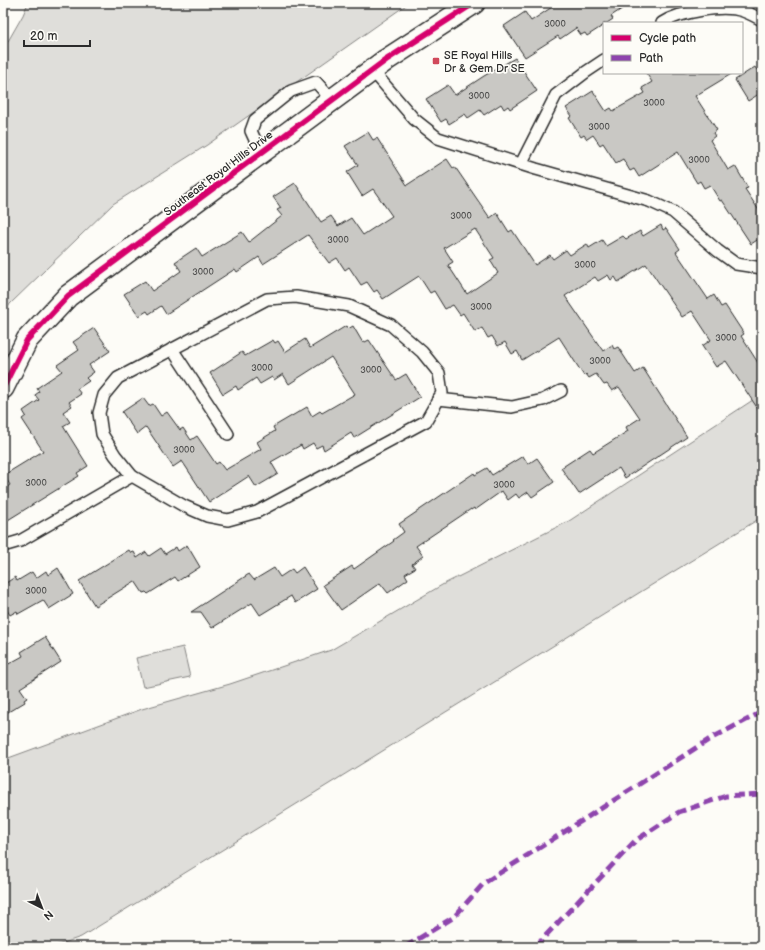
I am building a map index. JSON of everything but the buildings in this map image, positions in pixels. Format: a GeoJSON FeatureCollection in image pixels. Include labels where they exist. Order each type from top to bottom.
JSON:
{"type":"FeatureCollection","features":[{"type":"Feature","properties":{"kind":"street","name":"Southeast Royal Hills Drive"},"geometry":{"type":"LineString","coordinates":[[3,388],[27,340],[68,296],[372,70],[474,3]]}},
{"type":"Feature","properties":{"kind":"lane"},"geometry":{"type":"LineString","coordinates":[[663,22],[669,18],[714,8],[741,10],[762,20]]}},
{"type":"Feature","properties":{"kind":"lane"},"geometry":{"type":"LineString","coordinates":[[521,164],[556,95],[603,61]]}},
{"type":"Feature","properties":{"kind":"lane"},"geometry":{"type":"LineString","coordinates":[[372,70],[414,118],[438,138],[649,201],[673,212],[718,251],[736,264],[762,268]]}},
{"type":"Feature","properties":{"kind":"lane"},"geometry":{"type":"LineString","coordinates":[[261,153],[251,131],[255,120],[291,91],[316,82],[332,100]]}},
{"type":"Feature","properties":{"kind":"lane"},"geometry":{"type":"LineString","coordinates":[[296,296],[349,306],[391,325],[422,352],[439,373],[442,393],[438,399],[426,421],[257,512],[228,520],[207,516],[196,511],[132,476],[115,455],[102,434],[99,413],[104,395],[118,378],[267,299],[296,296]]}},
{"type":"Feature","properties":{"kind":"lane"},"geometry":{"type":"LineString","coordinates":[[172,349],[228,434]]}},
{"type":"Feature","properties":{"kind":"lane"},"geometry":{"type":"LineString","coordinates":[[438,399],[512,407],[543,400],[561,392]]}},
{"type":"Feature","properties":{"kind":"lane"},"geometry":{"type":"LineString","coordinates":[[3,546],[20,541],[132,476]]}},
{"type":"Feature","properties":{"kind":"shaded area"},"geometry":{"type":"Polygon","coordinates":[[[28,3],[409,3],[207,145],[113,204],[10,304],[3,317],[3,50],[23,15],[28,3]]]}},
{"type":"Feature","properties":{"kind":"shaded area"},"geometry":{"type":"Polygon","coordinates":[[[762,394],[762,517],[81,937],[52,947],[3,947],[3,760],[142,709],[230,684],[331,650],[442,585],[569,521],[762,394]]]}},
{"type":"Feature","properties":{"kind":"shaded area"},"geometry":{"type":"Polygon","coordinates":[[[183,647],[190,677],[143,687],[136,658],[183,647]]]}},
{"type":"Feature","properties":{"kind":"marked path"},"geometry":{"type":"LineString","coordinates":[[405,947],[454,917],[484,883],[710,739],[762,712]]}},
{"type":"Feature","properties":{"kind":"marked path"},"geometry":{"type":"LineString","coordinates":[[535,947],[635,841],[679,812],[726,796],[762,794]]}},
{"type":"Feature","properties":{"kind":"cycle path"},"geometry":{"type":"LineString","coordinates":[[3,388],[27,340],[68,296],[386,60],[474,3]]}},
{"type":"Feature","properties":{"kind":"place","name":"SE Royal Hills Dr & Gem Dr SE"},"geometry":{"type":"Point","coordinates":[436,61]}}]}
